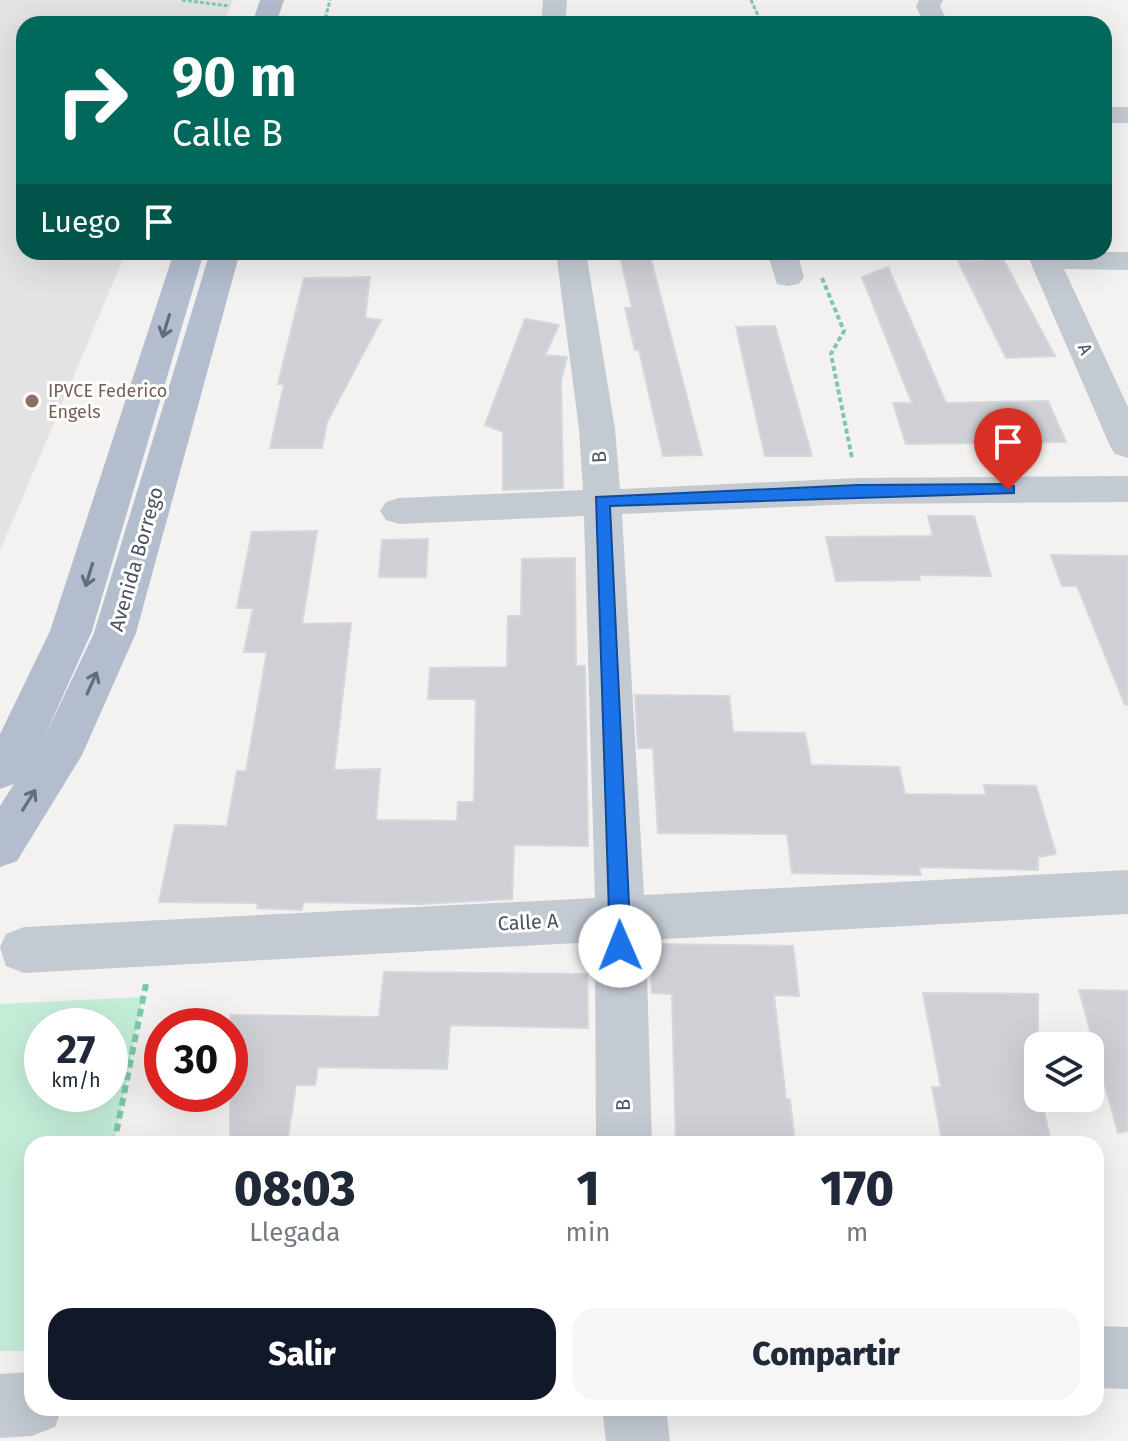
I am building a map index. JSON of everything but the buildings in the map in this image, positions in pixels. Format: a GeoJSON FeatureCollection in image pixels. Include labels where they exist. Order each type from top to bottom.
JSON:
{"type":"FeatureCollection","features":[{"type":"Feature","properties":{"kind":"main road","name":"Avenida Borrego"},"geometry":{"type":"LineString","coordinates":[[0,770],[23,736],[71,631],[187,260]]}},
{"type":"Feature","properties":{"kind":"main road","name":"Avenida Borrego"},"geometry":{"type":"LineString","coordinates":[[0,846],[66,742],[115,633],[223,260]]}},
{"type":"Feature","properties":{"kind":"street","name":"B"},"geometry":{"type":"LineString","coordinates":[[573,260],[597,429],[602,501],[620,917],[624,1136]]}},
{"type":"Feature","properties":{"kind":"street","name":"A"},"geometry":{"type":"LineString","coordinates":[[1045,260],[1128,446]]}},
{"type":"Feature","properties":{"kind":"street"},"geometry":{"type":"LineString","coordinates":[[399,511],[858,491],[1128,489]]}},
{"type":"Feature","properties":{"kind":"street","name":"Calle A"},"geometry":{"type":"LineString","coordinates":[[24,950],[1128,892]]}},
{"type":"Feature","properties":{"kind":"street"},"geometry":{"type":"LineString","coordinates":[[1104,1357],[1128,1358]]}},
{"type":"Feature","properties":{"kind":"street"},"geometry":{"type":"LineString","coordinates":[[0,1406],[24,1404]]}},
{"type":"Feature","properties":{"kind":"street"},"geometry":{"type":"LineString","coordinates":[[635,1416],[638,1441]]}},
{"type":"Feature","properties":{"kind":"path"},"geometry":{"type":"LineString","coordinates":[[182,0],[230,6]]}},
{"type":"Feature","properties":{"kind":"path"},"geometry":{"type":"LineString","coordinates":[[785,264],[821,276],[844,331],[831,354],[858,491]]}},
{"type":"Feature","properties":{"kind":"path"},"geometry":{"type":"LineString","coordinates":[[116,1136],[154,943]]}},
{"type":"Feature","properties":{"kind":"shaded area","name":"IPVCE Federico Engels"},"geometry":{"type":"Polygon","coordinates":[[[0,0],[233,0],[226,16],[16,16],[16,260],[123,260],[0,551],[0,0]]]}},
{"type":"Feature","properties":{"kind":"green space"},"geometry":{"type":"Polygon","coordinates":[[[143,997],[128,1073],[128,1008],[24,1008],[24,1112],[120,1112],[116,1136],[24,1136],[24,1351],[0,1351],[0,1004],[143,997]]]}},
{"type":"Feature","properties":{"kind":"place","name":"IPVCE Federico Engels"},"geometry":{"type":"Point","coordinates":[32,401]}},
{"type":"Feature","properties":{"kind":"route"},"geometry":{"type":"LineString","coordinates":[[620,946],[602,501],[858,491],[1008,490]]}}]}
